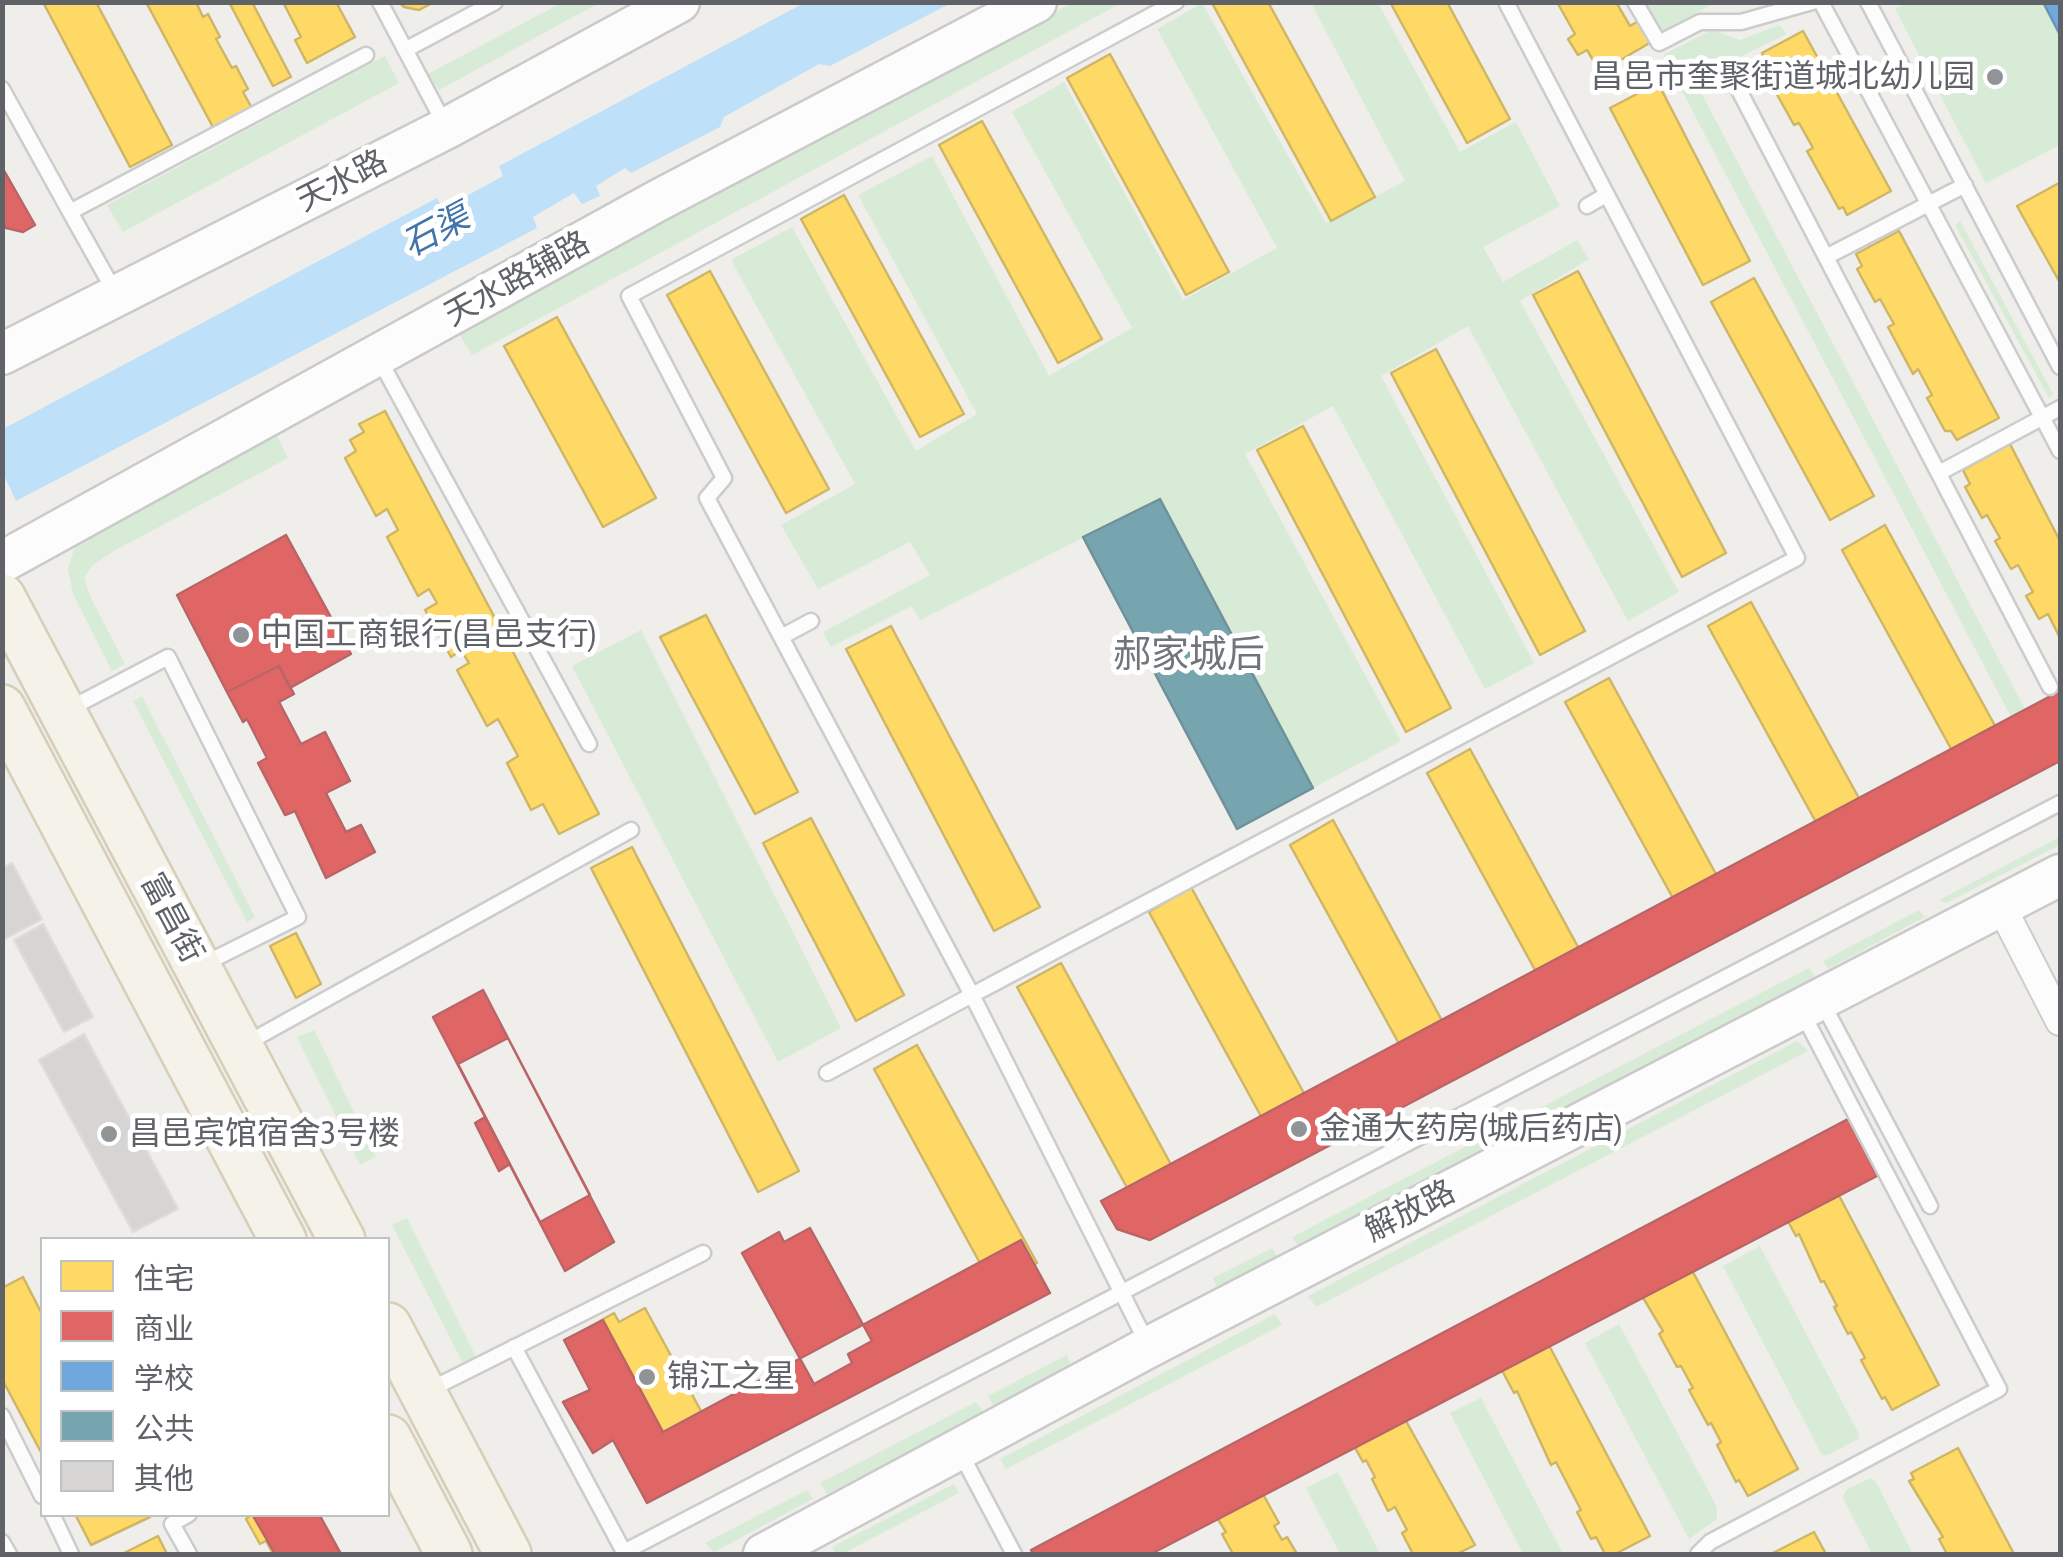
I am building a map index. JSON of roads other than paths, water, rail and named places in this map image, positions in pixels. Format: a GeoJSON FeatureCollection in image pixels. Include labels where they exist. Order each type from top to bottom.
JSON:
{"type":"FeatureCollection","features":[{"type":"Feature","properties":{"kind":"main road","name":"富昌街"},"geometry":{"type":"LineString","coordinates":[[2,597],[340,1237]]}},
{"type":"Feature","properties":{"kind":"main road","name":"富昌街"},"geometry":{"type":"LineString","coordinates":[[2,708],[281,1237]]}},
{"type":"Feature","properties":{"kind":"main road"},"geometry":{"type":"LineString","coordinates":[[390,1330],[508,1554]]}},
{"type":"Feature","properties":{"kind":"main road"},"geometry":{"type":"LineString","coordinates":[[390,1442],[448,1554]]}},
{"type":"Feature","properties":{"kind":"street","name":"天水路"},"geometry":{"type":"LineString","coordinates":[[2,354],[447,128],[633,20],[679,2]]}},
{"type":"Feature","properties":{"kind":"street","name":"天水路辅路"},"geometry":{"type":"LineString","coordinates":[[2,562],[658,201],[1036,2]]}},
{"type":"Feature","properties":{"kind":"street","name":"解放路"},"geometry":{"type":"LineString","coordinates":[[764,1554],[1149,1346],[2060,875]]}},
{"type":"Feature","properties":{"kind":"street"},"geometry":{"type":"LineString","coordinates":[[2001,906],[2060,1021]]}},
{"type":"Feature","properties":{"kind":"lane"},"geometry":{"type":"LineString","coordinates":[[380,2],[447,128]]}},
{"type":"Feature","properties":{"kind":"lane"},"geometry":{"type":"LineString","coordinates":[[405,50],[495,2]]}},
{"type":"Feature","properties":{"kind":"lane"},"geometry":{"type":"LineString","coordinates":[[1149,1346],[972,995],[707,498],[724,478],[628,296],[1176,2]]}},
{"type":"Feature","properties":{"kind":"lane"},"geometry":{"type":"LineString","coordinates":[[826,1072],[1797,558],[1506,2]]}},
{"type":"Feature","properties":{"kind":"lane"},"geometry":{"type":"LineString","coordinates":[[1635,2],[1659,43],[1700,22],[1740,22],[1812,2]]}},
{"type":"Feature","properties":{"kind":"lane"},"geometry":{"type":"LineString","coordinates":[[1821,2],[2060,452]]}},
{"type":"Feature","properties":{"kind":"lane"},"geometry":{"type":"LineString","coordinates":[[1868,2],[2060,367]]}},
{"type":"Feature","properties":{"kind":"lane"},"geometry":{"type":"LineString","coordinates":[[70,212],[366,55]]}},
{"type":"Feature","properties":{"kind":"lane"},"geometry":{"type":"LineString","coordinates":[[1731,75],[2050,688]]}},
{"type":"Feature","properties":{"kind":"lane"},"geometry":{"type":"LineString","coordinates":[[2,89],[116,295]]}},
{"type":"Feature","properties":{"kind":"lane"},"geometry":{"type":"LineString","coordinates":[[1826,258],[1964,185]]}},
{"type":"Feature","properties":{"kind":"lane"},"geometry":{"type":"LineString","coordinates":[[1588,206],[1606,195]]}},
{"type":"Feature","properties":{"kind":"lane"},"geometry":{"type":"LineString","coordinates":[[378,356],[589,744]]}},
{"type":"Feature","properties":{"kind":"lane"},"geometry":{"type":"LineString","coordinates":[[1939,473],[2060,408]]}},
{"type":"Feature","properties":{"kind":"lane"},"geometry":{"type":"LineString","coordinates":[[783,636],[810,621]]}},
{"type":"Feature","properties":{"kind":"lane"},"geometry":{"type":"LineString","coordinates":[[64,712],[168,656],[298,917],[198,967]]}},
{"type":"Feature","properties":{"kind":"lane"},"geometry":{"type":"LineString","coordinates":[[514,1347],[624,1552],[2060,803]]}},
{"type":"Feature","properties":{"kind":"lane"},"geometry":{"type":"LineString","coordinates":[[240,1047],[631,830]]}},
{"type":"Feature","properties":{"kind":"lane"},"geometry":{"type":"LineString","coordinates":[[1810,1004],[1930,1206]]}},
{"type":"Feature","properties":{"kind":"lane"},"geometry":{"type":"LineString","coordinates":[[1698,1554],[1710,1542],[1999,1389],[1810,1004]]}},
{"type":"Feature","properties":{"kind":"lane"},"geometry":{"type":"LineString","coordinates":[[423,1393],[704,1253]]}},
{"type":"Feature","properties":{"kind":"lane"},"geometry":{"type":"LineString","coordinates":[[2,1416],[40,1492]]}},
{"type":"Feature","properties":{"kind":"lane"},"geometry":{"type":"LineString","coordinates":[[958,1449],[1014,1554]]}},
{"type":"Feature","properties":{"kind":"lane"},"geometry":{"type":"LineString","coordinates":[[54,1517],[72,1554]]}},
{"type":"Feature","properties":{"kind":"lane"},"geometry":{"type":"LineString","coordinates":[[185,1517],[172,1524],[189,1554]]}},
{"type":"Feature","properties":{"kind":"lane"},"geometry":{"type":"LineString","coordinates":[[2,1542],[9,1554]]}},
{"type":"Feature","properties":{"kind":"water","name":"石渠"},"geometry":{"type":"Polygon","coordinates":[[[804,3],[951,3],[830,66],[819,64],[724,117],[720,127],[631,173],[625,168],[596,186],[600,196],[582,204],[574,193],[533,217],[537,228],[16,501],[3,473],[3,429],[437,198],[443,209],[503,176],[499,166],[804,3]]]}},
{"type":"Feature","properties":{"kind":"place","name":"昌邑市奎聚街道城北幼儿园"},"geometry":{"type":"Point","coordinates":[1995,77]}},
{"type":"Feature","properties":{"kind":"place","name":"中国工商银行(昌邑支行)"},"geometry":{"type":"Point","coordinates":[241,635]}},
{"type":"Feature","properties":{"kind":"place","name":"金通大药房(城后药店)"},"geometry":{"type":"Point","coordinates":[1299,1129]}},
{"type":"Feature","properties":{"kind":"place","name":"昌邑宾馆宿舍3号楼"},"geometry":{"type":"Point","coordinates":[109,1134]}},
{"type":"Feature","properties":{"kind":"place","name":"锦江之星"},"geometry":{"type":"Point","coordinates":[647,1377]}},
{"type":"Feature","properties":{"kind":"district","name":"郝家城后"},"geometry":{"type":"Point","coordinates":[1189,655]}}]}
